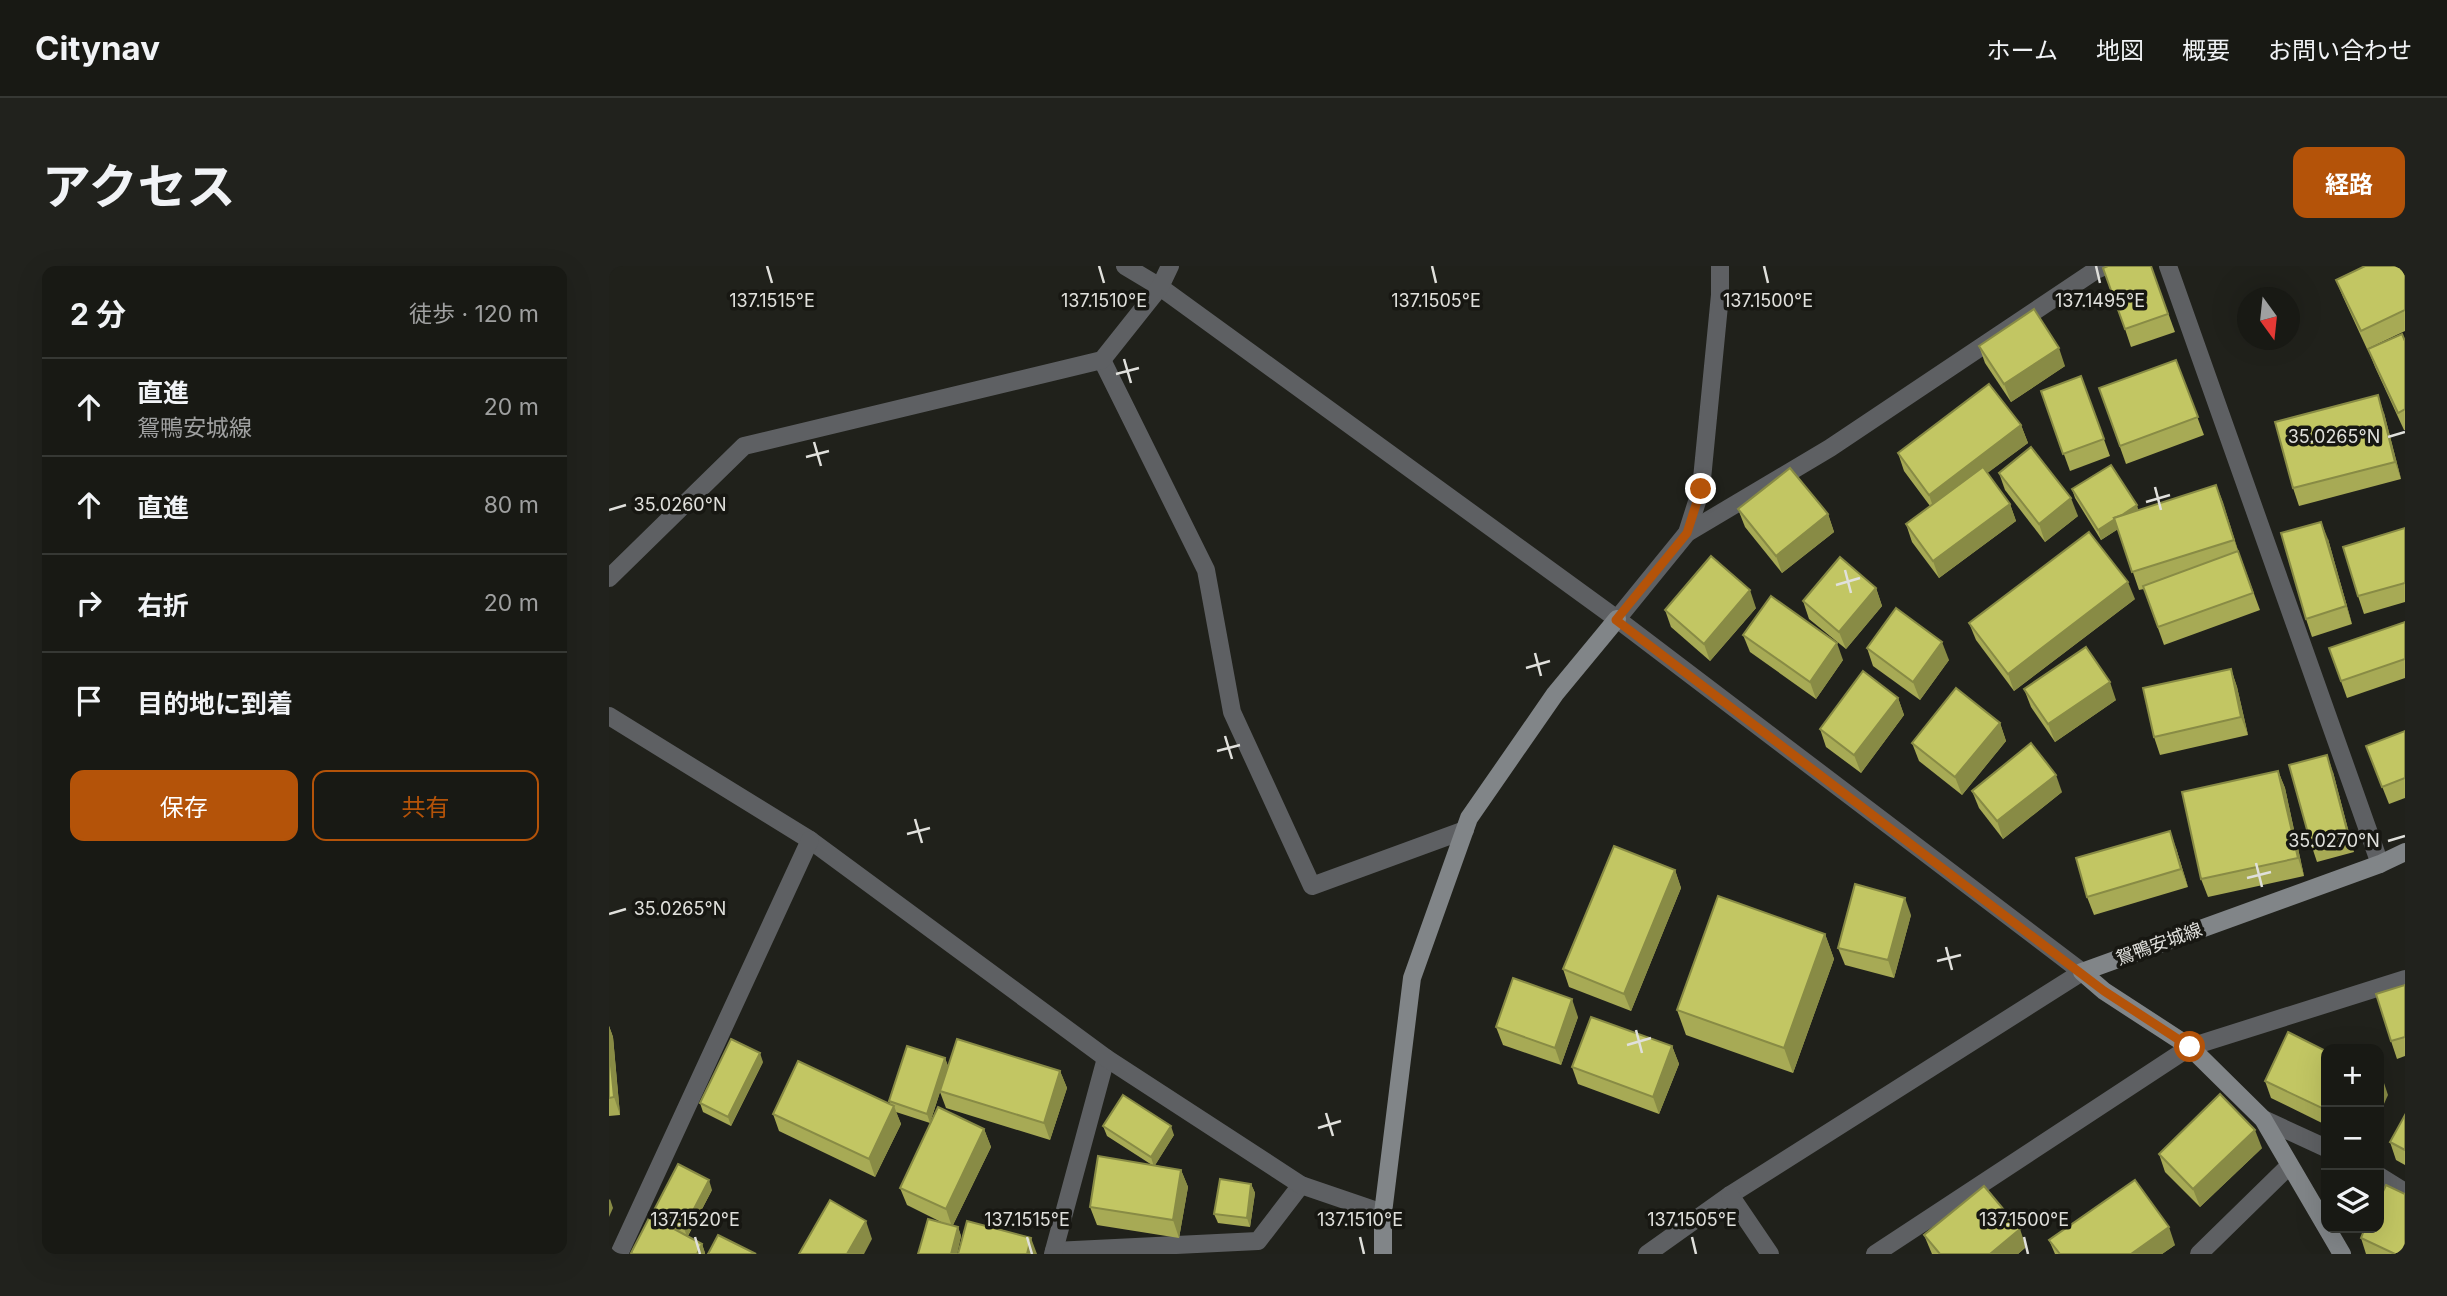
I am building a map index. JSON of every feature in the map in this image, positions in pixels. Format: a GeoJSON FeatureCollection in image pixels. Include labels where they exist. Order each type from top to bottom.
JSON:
{"type":"FeatureCollection","features":[{"type":"Feature","properties":{"kind":"main road"},"geometry":{"type":"LineString","coordinates":[[1383,1254],[1383,1213],[1412,978],[1469,818],[1555,694],[1616,620]]}},
{"type":"Feature","properties":{"kind":"main road","name":"鴛鴨安城線"},"geometry":{"type":"LineString","coordinates":[[2082,972],[2379,864],[2405,852]]}},
{"type":"Feature","properties":{"kind":"main road"},"geometry":{"type":"LineString","coordinates":[[2082,972],[2104,991],[2182,1042],[2263,1119],[2342,1254]]}},
{"type":"Feature","properties":{"kind":"street"},"geometry":{"type":"LineString","coordinates":[[1125,266],[1160,287],[1616,620],[2082,972],[1730,1195],[1647,1254]]}},
{"type":"Feature","properties":{"kind":"street"},"geometry":{"type":"LineString","coordinates":[[609,578],[744,446],[1102,360],[1160,287],[1170,266]]}},
{"type":"Feature","properties":{"kind":"street"},"geometry":{"type":"LineString","coordinates":[[1687,533],[1701,489],[1720,295],[1720,266]]}},
{"type":"Feature","properties":{"kind":"street"},"geometry":{"type":"LineString","coordinates":[[1616,620],[1687,533],[1830,448],[2084,277],[2105,266]]}},
{"type":"Feature","properties":{"kind":"street"},"geometry":{"type":"LineString","coordinates":[[2168,266],[2379,864]]}},
{"type":"Feature","properties":{"kind":"street"},"geometry":{"type":"LineString","coordinates":[[1102,360],[1206,570],[1232,712],[1312,886],[1465,830]]}},
{"type":"Feature","properties":{"kind":"street"},"geometry":{"type":"LineString","coordinates":[[609,716],[810,840],[1106,1058],[1301,1185],[1383,1213]]}},
{"type":"Feature","properties":{"kind":"street"},"geometry":{"type":"LineString","coordinates":[[619,1254],[810,840]]}},
{"type":"Feature","properties":{"kind":"street"},"geometry":{"type":"LineString","coordinates":[[1875,1254],[2182,1042],[2405,979]]}},
{"type":"Feature","properties":{"kind":"street"},"geometry":{"type":"LineString","coordinates":[[1106,1058],[1053,1253],[1258,1241],[1301,1185]]}},
{"type":"Feature","properties":{"kind":"street"},"geometry":{"type":"LineString","coordinates":[[2263,1119],[2321,1146]]}},
{"type":"Feature","properties":{"kind":"street"},"geometry":{"type":"LineString","coordinates":[[2199,1254],[2289,1166]]}},
{"type":"Feature","properties":{"kind":"street"},"geometry":{"type":"LineString","coordinates":[[2384,1179],[2405,1192]]}},
{"type":"Feature","properties":{"kind":"street"},"geometry":{"type":"LineString","coordinates":[[1730,1195],[1770,1254]]}},
{"type":"Feature","properties":{"kind":"building"},"geometry":{"type":"Polygon","coordinates":[[[2151,266],[2168,314],[2125,329],[2103,268],[2151,266]]]}},
{"type":"Feature","properties":{"kind":"building"},"geometry":{"type":"Polygon","coordinates":[[[2365,266],[2405,266],[2405,310],[2361,331],[2336,280],[2365,266]]]}},
{"type":"Feature","properties":{"kind":"building"},"geometry":{"type":"Polygon","coordinates":[[[2034,309],[2059,348],[2004,384],[1979,346],[2034,309]]]}},
{"type":"Feature","properties":{"kind":"building"},"geometry":{"type":"Polygon","coordinates":[[[2402,334],[2405,341],[2405,409],[2398,413],[2368,349],[2402,334]]]}},
{"type":"Feature","properties":{"kind":"building"},"geometry":{"type":"Polygon","coordinates":[[[2176,360],[2198,417],[2120,446],[2099,388],[2176,360]]]}},
{"type":"Feature","properties":{"kind":"building"},"geometry":{"type":"Polygon","coordinates":[[[2081,376],[2104,439],[2063,454],[2041,391],[2081,376]]]}},
{"type":"Feature","properties":{"kind":"building"},"geometry":{"type":"Polygon","coordinates":[[[1989,384],[2021,425],[1929,495],[1898,453],[1989,384]]]}},
{"type":"Feature","properties":{"kind":"building"},"geometry":{"type":"Polygon","coordinates":[[[2378,395],[2395,462],[2293,488],[2275,422],[2378,395]]]}},
{"type":"Feature","properties":{"kind":"building"},"geometry":{"type":"Polygon","coordinates":[[[2031,447],[2071,498],[2039,524],[1999,473],[2031,447]]]}},
{"type":"Feature","properties":{"kind":"building"},"geometry":{"type":"Polygon","coordinates":[[[2111,465],[2137,505],[2098,530],[2072,489],[2111,465]]]}},
{"type":"Feature","properties":{"kind":"building"},"geometry":{"type":"Polygon","coordinates":[[[1983,467],[2010,504],[1933,561],[1906,524],[1983,467]]]}},
{"type":"Feature","properties":{"kind":"building"},"geometry":{"type":"Polygon","coordinates":[[[1790,468],[1828,514],[1776,556],[1738,509],[1790,468]]]}},
{"type":"Feature","properties":{"kind":"building"},"geometry":{"type":"Polygon","coordinates":[[[2216,485],[2234,540],[2132,572],[2114,518],[2216,485]]]}},
{"type":"Feature","properties":{"kind":"building"},"geometry":{"type":"Polygon","coordinates":[[[2321,522],[2346,606],[2306,619],[2281,533],[2321,522]]]}},
{"type":"Feature","properties":{"kind":"building"},"geometry":{"type":"Polygon","coordinates":[[[2405,528],[2405,583],[2358,596],[2343,547],[2405,528]]]}},
{"type":"Feature","properties":{"kind":"building"},"geometry":{"type":"Polygon","coordinates":[[[2089,532],[2128,582],[2008,674],[1969,623],[2089,532]]]}},
{"type":"Feature","properties":{"kind":"building"},"geometry":{"type":"Polygon","coordinates":[[[2238,551],[2253,593],[2158,627],[2143,586],[2238,551]]]}},
{"type":"Feature","properties":{"kind":"building"},"geometry":{"type":"Polygon","coordinates":[[[1711,556],[1750,590],[1704,644],[1665,610],[1711,556]]]}},
{"type":"Feature","properties":{"kind":"building"},"geometry":{"type":"Polygon","coordinates":[[[1840,557],[1876,588],[1839,632],[1803,601],[1840,557]]]}},
{"type":"Feature","properties":{"kind":"building"},"geometry":{"type":"Polygon","coordinates":[[[1771,596],[1837,643],[1810,682],[1743,635],[1771,596]]]}},
{"type":"Feature","properties":{"kind":"building"},"geometry":{"type":"Polygon","coordinates":[[[1896,608],[1942,642],[1913,682],[1867,648],[1896,608]]]}},
{"type":"Feature","properties":{"kind":"building"},"geometry":{"type":"Polygon","coordinates":[[[2405,622],[2405,659],[2341,681],[2329,648],[2405,622]]]}},
{"type":"Feature","properties":{"kind":"building"},"geometry":{"type":"Polygon","coordinates":[[[2086,647],[2110,682],[2048,724],[2024,689],[2086,647]]]}},
{"type":"Feature","properties":{"kind":"building"},"geometry":{"type":"Polygon","coordinates":[[[2231,669],[2241,717],[2154,737],[2143,688],[2231,669]]]}},
{"type":"Feature","properties":{"kind":"building"},"geometry":{"type":"Polygon","coordinates":[[[1863,671],[1898,698],[1854,755],[1820,729],[1863,671]]]}},
{"type":"Feature","properties":{"kind":"building"},"geometry":{"type":"Polygon","coordinates":[[[1956,688],[2000,723],[1955,777],[1912,743],[1956,688]]]}},
{"type":"Feature","properties":{"kind":"building"},"geometry":{"type":"Polygon","coordinates":[[[2405,731],[2405,778],[2382,787],[2366,746],[2405,731]]]}},
{"type":"Feature","properties":{"kind":"building"},"geometry":{"type":"Polygon","coordinates":[[[2031,743],[2056,775],[1997,821],[1972,791],[2031,743]]]}},
{"type":"Feature","properties":{"kind":"building"},"geometry":{"type":"Polygon","coordinates":[[[2327,755],[2348,834],[2311,844],[2289,765],[2327,755]]]}},
{"type":"Feature","properties":{"kind":"building"},"geometry":{"type":"Polygon","coordinates":[[[2278,771],[2298,858],[2201,879],[2182,792],[2278,771]]]}},
{"type":"Feature","properties":{"kind":"building"},"geometry":{"type":"Polygon","coordinates":[[[2170,831],[2181,869],[2087,897],[2076,858],[2170,831]]]}},
{"type":"Feature","properties":{"kind":"building"},"geometry":{"type":"Polygon","coordinates":[[[1614,846],[1675,870],[1624,994],[1563,969],[1614,846]]]}},
{"type":"Feature","properties":{"kind":"building"},"geometry":{"type":"Polygon","coordinates":[[[1855,884],[1905,898],[1888,960],[1838,948],[1855,884]]]}},
{"type":"Feature","properties":{"kind":"building"},"geometry":{"type":"Polygon","coordinates":[[[1718,896],[1825,934],[1784,1048],[1677,1010],[1718,896]]]}},
{"type":"Feature","properties":{"kind":"building"},"geometry":{"type":"Polygon","coordinates":[[[1513,978],[1572,999],[1555,1048],[1496,1027],[1513,978]]]}},
{"type":"Feature","properties":{"kind":"building"},"geometry":{"type":"Polygon","coordinates":[[[2405,985],[2405,1037],[2391,1041],[2376,994],[2405,985]]]}},
{"type":"Feature","properties":{"kind":"building"},"geometry":{"type":"Polygon","coordinates":[[[1591,1017],[1672,1046],[1653,1097],[1572,1067],[1591,1017]]]}},
{"type":"Feature","properties":{"kind":"building"},"geometry":{"type":"Polygon","coordinates":[[[2288,1032],[2321,1048],[2321,1108],[2265,1081],[2288,1032]]]}},
{"type":"Feature","properties":{"kind":"building"},"geometry":{"type":"Polygon","coordinates":[[[731,1039],[760,1053],[728,1117],[700,1103],[731,1039]]]}},
{"type":"Feature","properties":{"kind":"building"},"geometry":{"type":"Polygon","coordinates":[[[957,1039],[1060,1071],[1044,1123],[940,1091],[957,1039]]]}},
{"type":"Feature","properties":{"kind":"building"},"geometry":{"type":"Polygon","coordinates":[[[609,1045],[614,1097],[609,1098],[609,1045]]]}},
{"type":"Feature","properties":{"kind":"building"},"geometry":{"type":"Polygon","coordinates":[[[907,1046],[945,1058],[927,1114],[889,1101],[907,1046]]]}},
{"type":"Feature","properties":{"kind":"building"},"geometry":{"type":"Polygon","coordinates":[[[798,1061],[894,1106],[869,1159],[773,1114],[798,1061]]]}},
{"type":"Feature","properties":{"kind":"building"},"geometry":{"type":"Polygon","coordinates":[[[2220,1094],[2255,1130],[2193,1189],[2159,1154],[2220,1094]]]}},
{"type":"Feature","properties":{"kind":"building"},"geometry":{"type":"Polygon","coordinates":[[[1123,1095],[1171,1126],[1151,1157],[1103,1126],[1123,1095]]]}},
{"type":"Feature","properties":{"kind":"building"},"geometry":{"type":"Polygon","coordinates":[[[938,1107],[984,1129],[946,1209],[900,1188],[938,1107]]]}},
{"type":"Feature","properties":{"kind":"building"},"geometry":{"type":"Polygon","coordinates":[[[2405,1115],[2405,1150],[2390,1142],[2405,1115]]]}},
{"type":"Feature","properties":{"kind":"building"},"geometry":{"type":"Polygon","coordinates":[[[1098,1156],[1181,1170],[1173,1220],[1090,1207],[1098,1156]]]}},
{"type":"Feature","properties":{"kind":"building"},"geometry":{"type":"Polygon","coordinates":[[[678,1164],[709,1180],[684,1228],[653,1212],[678,1164]]]}},
{"type":"Feature","properties":{"kind":"building"},"geometry":{"type":"Polygon","coordinates":[[[1220,1179],[1251,1184],[1247,1218],[1214,1214],[1220,1179]]]}},
{"type":"Feature","properties":{"kind":"building"},"geometry":{"type":"Polygon","coordinates":[[[2135,1180],[2169,1227],[2131,1254],[2060,1254],[2049,1240],[2135,1180]]]}},
{"type":"Feature","properties":{"kind":"building"},"geometry":{"type":"Polygon","coordinates":[[[2386,1185],[2405,1194],[2405,1254],[2395,1254],[2361,1238],[2363,1233],[2384,1233],[2386,1185]]]}},
{"type":"Feature","properties":{"kind":"building"},"geometry":{"type":"Polygon","coordinates":[[[1984,1186],[2020,1229],[1990,1254],[1940,1254],[1924,1235],[1984,1186]]]}},
{"type":"Feature","properties":{"kind":"building"},"geometry":{"type":"Polygon","coordinates":[[[830,1200],[866,1221],[847,1254],[799,1254],[830,1200]]]}},
{"type":"Feature","properties":{"kind":"building"},"geometry":{"type":"Polygon","coordinates":[[[650,1216],[702,1244],[697,1254],[631,1253],[650,1216]]]}},
{"type":"Feature","properties":{"kind":"building"},"geometry":{"type":"Polygon","coordinates":[[[928,1219],[958,1227],[951,1254],[918,1254],[928,1219]]]}},
{"type":"Feature","properties":{"kind":"building"},"geometry":{"type":"Polygon","coordinates":[[[967,1221],[1031,1238],[1027,1254],[958,1254],[967,1221]]]}},
{"type":"Feature","properties":{"kind":"building"},"geometry":{"type":"Polygon","coordinates":[[[718,1235],[756,1254],[708,1254],[718,1235]]]}},
{"type":"Feature","properties":{"kind":"route"},"geometry":{"type":"LineString","coordinates":[[1701,489],[1687,533],[1616,620],[2104,991],[2190,1047]]}}]}
